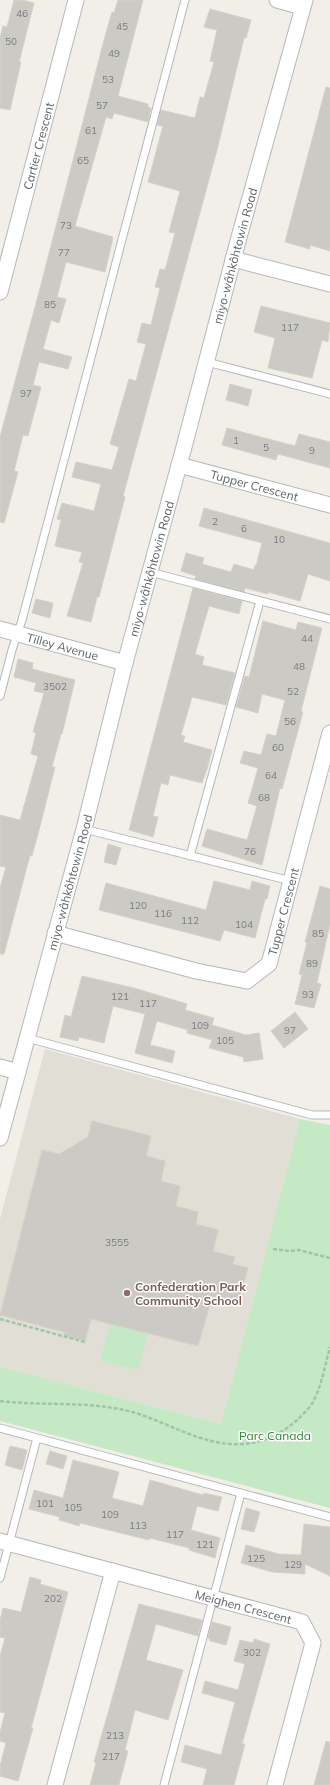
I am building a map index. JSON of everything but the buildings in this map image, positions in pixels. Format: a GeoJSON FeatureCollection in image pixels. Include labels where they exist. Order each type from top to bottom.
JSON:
{"type":"FeatureCollection","features":[{"type":"Feature","properties":{"kind":"street","name":"Cartier Crescent"},"geometry":{"type":"LineString","coordinates":[[0,292],[76,0]]}},
{"type":"Feature","properties":{"kind":"street"},"geometry":{"type":"LineString","coordinates":[[277,0],[304,4]]}},
{"type":"Feature","properties":{"kind":"street","name":"miyo-wâhkôhtowin Road"},"geometry":{"type":"LineString","coordinates":[[0,1138],[84,829],[125,663],[207,362],[233,259],[304,4]]}},
{"type":"Feature","properties":{"kind":"street"},"geometry":{"type":"LineString","coordinates":[[233,259],[330,284]]}},
{"type":"Feature","properties":{"kind":"street","name":"Tupper Crescent"},"geometry":{"type":"LineString","coordinates":[[179,465],[330,505]]}},
{"type":"Feature","properties":{"kind":"street","name":"Tilley Avenue"},"geometry":{"type":"LineString","coordinates":[[0,629],[125,663]]}},
{"type":"Feature","properties":{"kind":"street","name":"Tupper Crescent"},"geometry":{"type":"LineString","coordinates":[[55,933],[196,971],[247,981],[269,964],[330,733]]}},
{"type":"Feature","properties":{"kind":"street"},"geometry":{"type":"LineString","coordinates":[[0,1067],[18,1072]]}},
{"type":"Feature","properties":{"kind":"street","name":"Meighen Crescent"},"geometry":{"type":"LineString","coordinates":[[5,1542],[302,1622],[313,1643],[275,1785]]}},
{"type":"Feature","properties":{"kind":"street"},"geometry":{"type":"LineString","coordinates":[[55,1785],[113,1571]]}},
{"type":"Feature","properties":{"kind":"lane"},"geometry":{"type":"LineString","coordinates":[[0,696],[30,589],[185,0]]}},
{"type":"Feature","properties":{"kind":"lane"},"geometry":{"type":"LineString","coordinates":[[207,362],[330,394]]}},
{"type":"Feature","properties":{"kind":"lane"},"geometry":{"type":"LineString","coordinates":[[150,572],[330,619]]}},
{"type":"Feature","properties":{"kind":"lane"},"geometry":{"type":"LineString","coordinates":[[190,856],[260,601]]}},
{"type":"Feature","properties":{"kind":"lane"},"geometry":{"type":"LineString","coordinates":[[84,829],[291,881]]}},
{"type":"Feature","properties":{"kind":"lane"},"geometry":{"type":"LineString","coordinates":[[27,1038],[312,1116],[330,1115]]}},
{"type":"Feature","properties":{"kind":"lane"},"geometry":{"type":"LineString","coordinates":[[0,1428],[330,1517]]}},
{"type":"Feature","properties":{"kind":"lane"},"geometry":{"type":"LineString","coordinates":[[0,1578],[5,1542],[37,1438]]}},
{"type":"Feature","properties":{"kind":"lane"},"geometry":{"type":"LineString","coordinates":[[164,1785],[241,1493]]}},
{"type":"Feature","properties":{"kind":"path"},"geometry":{"type":"LineString","coordinates":[[273,1249],[289,1251],[299,1250],[330,1258]]}},
{"type":"Feature","properties":{"kind":"path"},"geometry":{"type":"LineString","coordinates":[[0,1319],[85,1342]]}},
{"type":"Feature","properties":{"kind":"path"},"geometry":{"type":"LineString","coordinates":[[0,1401],[109,1407],[136,1414],[202,1439],[234,1444],[247,1444],[272,1438],[286,1430],[313,1403],[320,1385],[330,1347]]}},
{"type":"Feature","properties":{"kind":"shaded area","name":"Confederation Park Community School"},"geometry":{"type":"Polygon","coordinates":[[[45,1049],[300,1119],[221,1424],[0,1367],[0,1219],[45,1049]]]}},
{"type":"Feature","properties":{"kind":"green space","name":"Parc Canada"},"geometry":{"type":"Polygon","coordinates":[[[300,1119],[330,1125],[330,1508],[0,1421],[0,1367],[221,1424],[300,1119]]]}},
{"type":"Feature","properties":{"kind":"green space"},"geometry":{"type":"Polygon","coordinates":[[[110,1324],[148,1334],[138,1370],[100,1361],[110,1324]]]}},
{"type":"Feature","properties":{"kind":"place","name":"Confederation Park Community School"},"geometry":{"type":"Point","coordinates":[127,1293]}}]}
